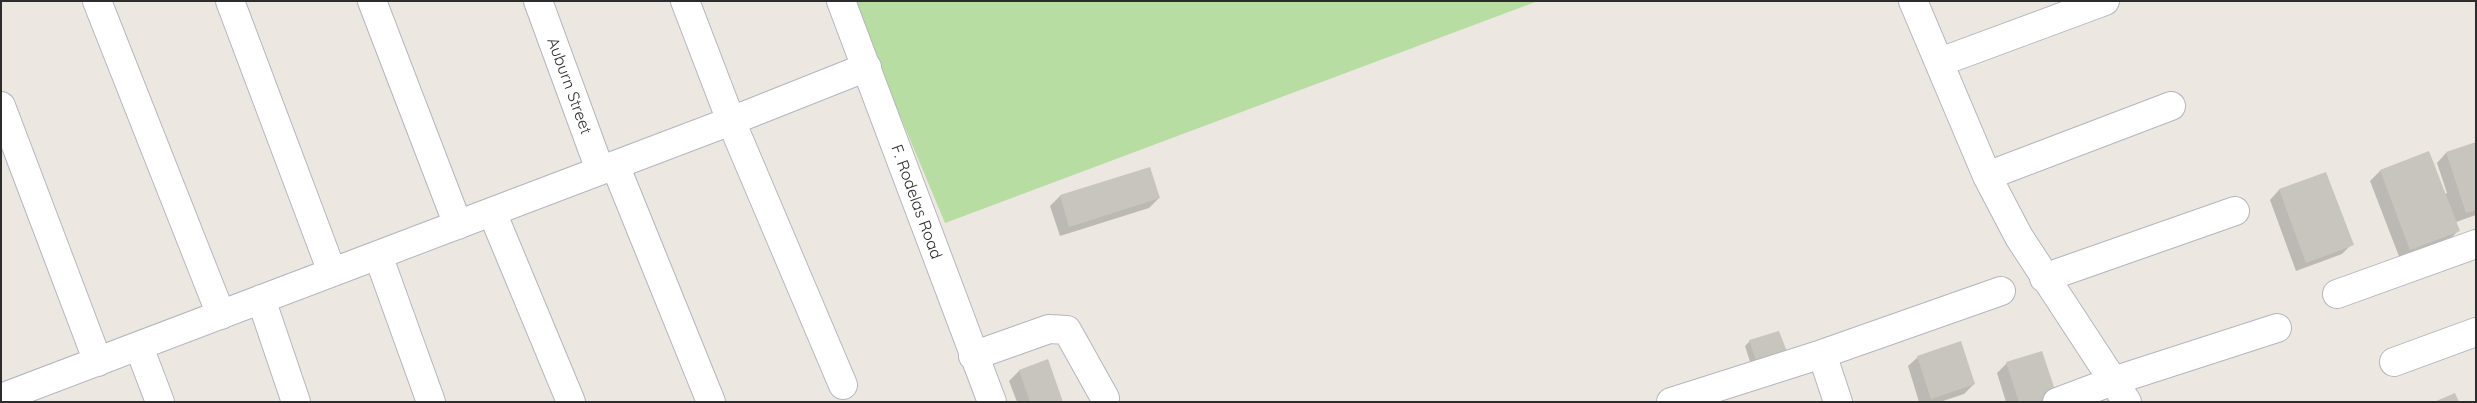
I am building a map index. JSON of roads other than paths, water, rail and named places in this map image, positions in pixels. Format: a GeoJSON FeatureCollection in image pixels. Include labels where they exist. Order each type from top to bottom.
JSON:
{"type":"FeatureCollection","features":[{"type":"Feature","properties":{"kind":"street"},"geometry":{"type":"LineString","coordinates":[[97,1],[221,315]]}},
{"type":"Feature","properties":{"kind":"street"},"geometry":{"type":"LineString","coordinates":[[230,1],[332,272]]}},
{"type":"Feature","properties":{"kind":"street"},"geometry":{"type":"LineString","coordinates":[[372,1],[458,225]]}},
{"type":"Feature","properties":{"kind":"street","name":"Auburn Street"},"geometry":{"type":"LineString","coordinates":[[538,1],[607,167],[710,402]]}},
{"type":"Feature","properties":{"kind":"street"},"geometry":{"type":"LineString","coordinates":[[685,1],[731,121],[843,385]]}},
{"type":"Feature","properties":{"kind":"street","name":"F. Rodelas Road"},"geometry":{"type":"LineString","coordinates":[[841,1],[973,356],[992,402]]}},
{"type":"Feature","properties":{"kind":"street"},"geometry":{"type":"LineString","coordinates":[[1913,1],[1987,176],[2019,237],[2044,278],[2120,391]]}},
{"type":"Feature","properties":{"kind":"street"},"geometry":{"type":"LineString","coordinates":[[1940,62],[2105,1]]}},
{"type":"Feature","properties":{"kind":"street"},"geometry":{"type":"LineString","coordinates":[[10,398],[139,346],[731,121],[867,67]]}},
{"type":"Feature","properties":{"kind":"street"},"geometry":{"type":"LineString","coordinates":[[1,106],[98,362]]}},
{"type":"Feature","properties":{"kind":"street"},"geometry":{"type":"LineString","coordinates":[[1987,176],[2171,106]]}},
{"type":"Feature","properties":{"kind":"street"},"geometry":{"type":"LineString","coordinates":[[2044,278],[2235,211]]}},
{"type":"Feature","properties":{"kind":"street"},"geometry":{"type":"LineString","coordinates":[[492,212],[571,402]]}},
{"type":"Feature","properties":{"kind":"street"},"geometry":{"type":"LineString","coordinates":[[2337,294],[2476,244]]}},
{"type":"Feature","properties":{"kind":"street"},"geometry":{"type":"LineString","coordinates":[[378,255],[431,402]]}},
{"type":"Feature","properties":{"kind":"street"},"geometry":{"type":"LineString","coordinates":[[1671,402],[1822,354],[2001,291]]}},
{"type":"Feature","properties":{"kind":"street"},"geometry":{"type":"LineString","coordinates":[[261,299],[296,402]]}},
{"type":"Feature","properties":{"kind":"street"},"geometry":{"type":"LineString","coordinates":[[2057,402],[2120,391],[2277,328]]}},
{"type":"Feature","properties":{"kind":"street"},"geometry":{"type":"LineString","coordinates":[[973,356],[1049,329],[1067,330],[1105,398]]}},
{"type":"Feature","properties":{"kind":"street"},"geometry":{"type":"LineString","coordinates":[[2394,362],[2476,332]]}},
{"type":"Feature","properties":{"kind":"street"},"geometry":{"type":"LineString","coordinates":[[139,346],[160,402]]}},
{"type":"Feature","properties":{"kind":"street"},"geometry":{"type":"LineString","coordinates":[[1822,354],[1838,402]]}}]}
